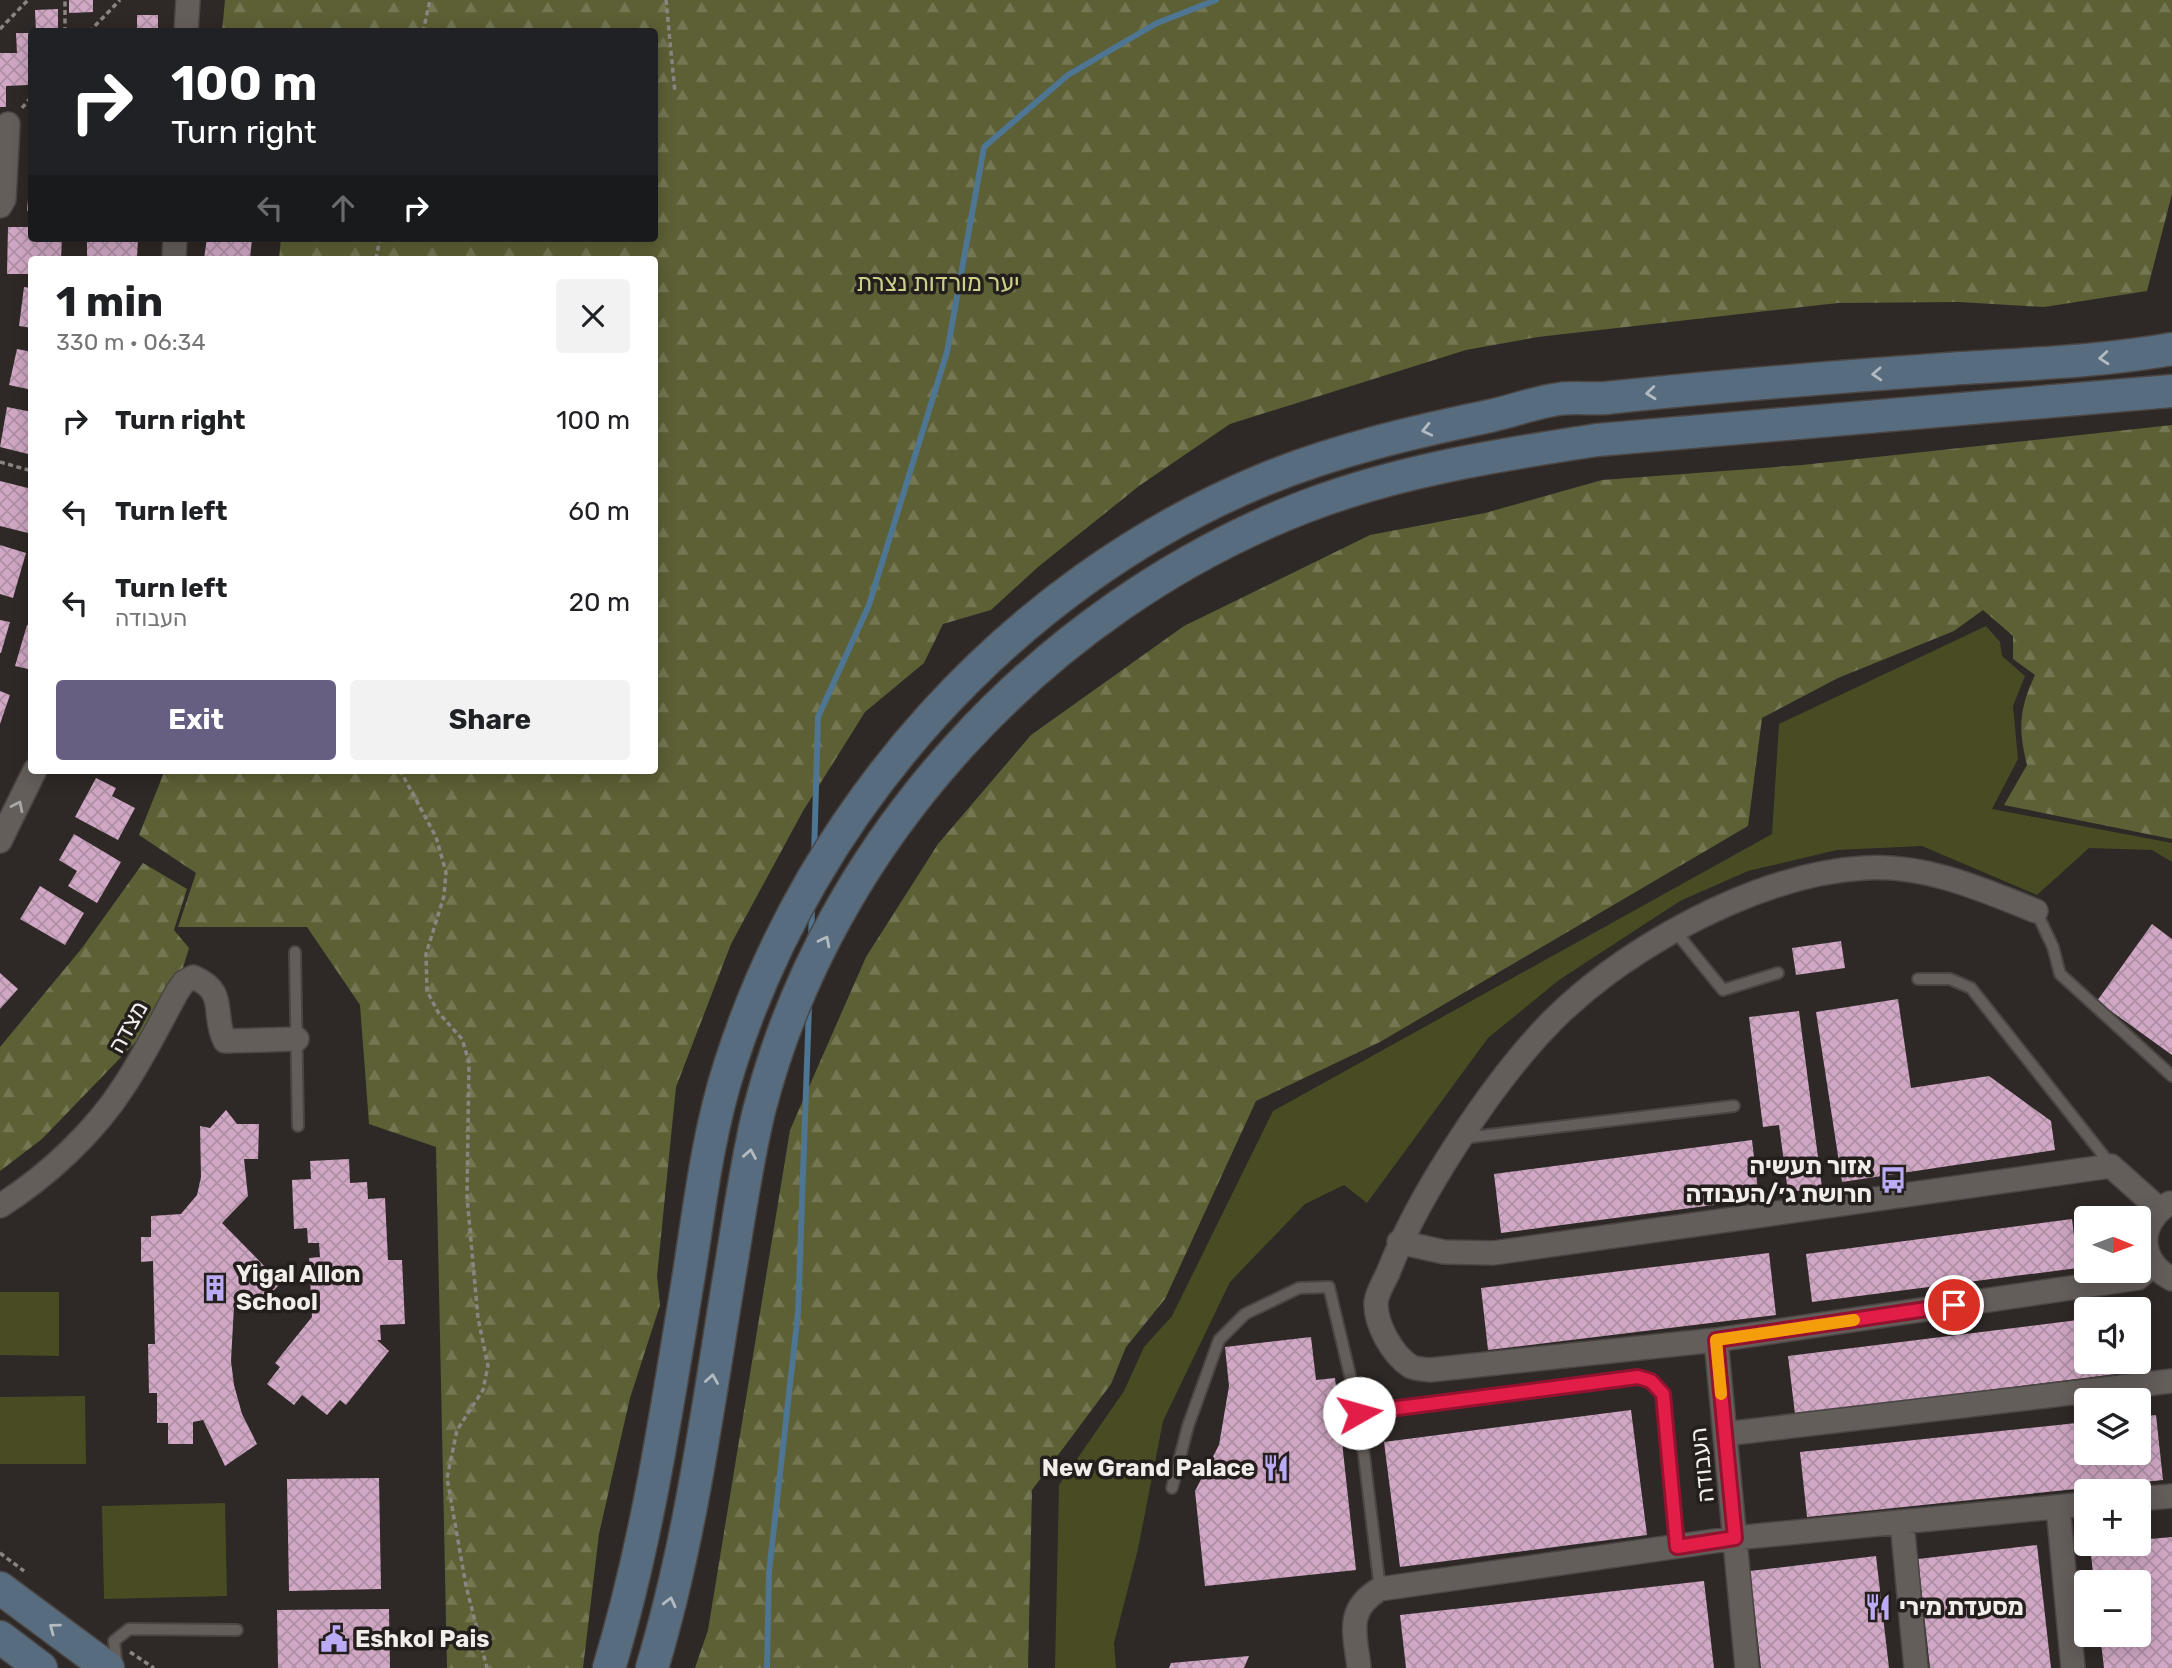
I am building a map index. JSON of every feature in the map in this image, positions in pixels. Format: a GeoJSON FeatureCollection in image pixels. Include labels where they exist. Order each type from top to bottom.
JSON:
{"type":"FeatureCollection","features":[{"type":"Feature","properties":{"kind":"main road"},"geometry":{"type":"LineString","coordinates":[[610,1668],[644,1538],[712,1138],[742,1028],[784,933],[833,846],[898,756],[992,653],[1107,565],[1196,511],[1294,468],[1401,436],[1561,398],[1591,399],[2172,349]]}},
{"type":"Feature","properties":{"kind":"main road"},"geometry":{"type":"LineString","coordinates":[[652,1668],[678,1572],[692,1502],[751,1146],[780,1043],[811,971],[860,878],[929,782],[1029,676],[1130,598],[1214,547],[1308,506],[1411,475],[1519,452],[1597,440],[1735,425],[2048,403],[2172,391]]}},
{"type":"Feature","properties":{"kind":"main road"},"geometry":{"type":"LineString","coordinates":[[0,1588],[108,1668]]}},
{"type":"Feature","properties":{"kind":"main road"},"geometry":{"type":"LineString","coordinates":[[0,1637],[41,1668]]}},
{"type":"Feature","properties":{"kind":"street"},"geometry":{"type":"LineString","coordinates":[[186,28],[188,0]]}},
{"type":"Feature","properties":{"kind":"street"},"geometry":{"type":"LineString","coordinates":[[0,206],[4,199],[8,124]]}},
{"type":"Feature","properties":{"kind":"street"},"geometry":{"type":"LineString","coordinates":[[0,841],[33,774]]}},
{"type":"Feature","properties":{"kind":"street"},"geometry":{"type":"LineString","coordinates":[[2036,911],[1950,878],[1902,868],[1863,868],[1803,879],[1737,900],[1675,930],[1607,973],[1552,1021],[1506,1076],[1463,1138],[1399,1242],[1376,1302],[1382,1328],[1394,1351],[1412,1368],[1430,1370],[1716,1340],[2138,1278],[2153,1265]]}},
{"type":"Feature","properties":{"kind":"street","name":"מצדה"},"geometry":{"type":"LineString","coordinates":[[0,1206],[62,1157],[88,1131],[123,1088],[177,992],[184,982],[193,976],[204,981],[214,991],[219,1003],[220,1032],[225,1041],[297,1039]]}},
{"type":"Feature","properties":{"kind":"street"},"geometry":{"type":"LineString","coordinates":[[1399,1242],[1444,1252],[1493,1253],[2111,1166],[2166,1206],[2146,1230],[2144,1242],[2153,1265],[2172,1279]]}},
{"type":"Feature","properties":{"kind":"street","name":"העבודה"},"geometry":{"type":"LineString","coordinates":[[1716,1340],[1748,1668]]}},
{"type":"Feature","properties":{"kind":"street"},"geometry":{"type":"LineString","coordinates":[[1725,1434],[2172,1381]]}},
{"type":"Feature","properties":{"kind":"street"},"geometry":{"type":"LineString","coordinates":[[2151,1498],[2172,1496]]}},
{"type":"Feature","properties":{"kind":"street"},"geometry":{"type":"LineString","coordinates":[[1359,1668],[1356,1609],[1363,1599],[1380,1588],[1735,1538],[2074,1505]]}},
{"type":"Feature","properties":{"kind":"street"},"geometry":{"type":"LineString","coordinates":[[2058,1507],[2073,1668]]}},
{"type":"Feature","properties":{"kind":"street"},"geometry":{"type":"LineString","coordinates":[[1902,1522],[1916,1668]]}},
{"type":"Feature","properties":{"kind":"lane"},"geometry":{"type":"LineString","coordinates":[[2036,911],[2053,947],[2060,974],[2172,1076]]}},
{"type":"Feature","properties":{"kind":"lane"},"geometry":{"type":"LineString","coordinates":[[1675,930],[1723,990],[1778,972]]}},
{"type":"Feature","properties":{"kind":"lane"},"geometry":{"type":"LineString","coordinates":[[295,952],[298,1126]]}},
{"type":"Feature","properties":{"kind":"lane"},"geometry":{"type":"LineString","coordinates":[[1918,979],[1950,979],[1971,988],[2111,1166]]}},
{"type":"Feature","properties":{"kind":"lane"},"geometry":{"type":"LineString","coordinates":[[1463,1138],[1734,1106]]}},
{"type":"Feature","properties":{"kind":"lane"},"geometry":{"type":"LineString","coordinates":[[1172,1488],[1188,1426],[1219,1340],[1245,1314],[1299,1288],[1329,1287],[1359,1413],[1380,1588]]}},
{"type":"Feature","properties":{"kind":"lane"},"geometry":{"type":"LineString","coordinates":[[1359,1413],[1638,1377],[1651,1381],[1663,1394],[1677,1547]]}},
{"type":"Feature","properties":{"kind":"lane"},"geometry":{"type":"LineString","coordinates":[[117,1668],[114,1641],[129,1629],[237,1630]]}},
{"type":"Feature","properties":{"kind":"path"},"geometry":{"type":"LineString","coordinates":[[0,29],[28,0]]}},
{"type":"Feature","properties":{"kind":"path"},"geometry":{"type":"LineString","coordinates":[[65,0],[65,28]]}},
{"type":"Feature","properties":{"kind":"path"},"geometry":{"type":"LineString","coordinates":[[93,28],[120,0]]}},
{"type":"Feature","properties":{"kind":"path"},"geometry":{"type":"LineString","coordinates":[[424,28],[430,0]]}},
{"type":"Feature","properties":{"kind":"path"},"geometry":{"type":"LineString","coordinates":[[666,0],[675,93]]}},
{"type":"Feature","properties":{"kind":"path"},"geometry":{"type":"LineString","coordinates":[[0,462],[28,470]]}},
{"type":"Feature","properties":{"kind":"path"},"geometry":{"type":"LineString","coordinates":[[402,774],[436,836],[446,872],[444,896],[426,954],[427,991],[438,1012],[462,1039],[470,1062],[467,1196],[478,1318],[488,1366],[483,1390],[457,1430],[447,1478],[466,1586],[487,1668]]}},
{"type":"Feature","properties":{"kind":"green space","name":"יער מורדות נצרת"},"geometry":{"type":"Polygon","coordinates":[[[225,0],[2172,0],[2172,194],[2147,291],[2044,307],[1959,302],[1838,303],[1538,337],[1466,350],[1230,424],[1139,486],[1038,567],[991,610],[943,624],[924,663],[865,712],[803,811],[731,944],[676,1087],[657,1276],[660,1305],[630,1398],[599,1534],[583,1668],[447,1668],[436,1147],[369,1124],[360,1005],[307,927],[178,927],[196,873],[139,835],[163,774],[658,774],[658,256],[279,256],[281,242],[658,242],[658,28],[222,28],[225,0]]]}},
{"type":"Feature","properties":{"kind":"green space"},"geometry":{"type":"Polygon","coordinates":[[[2172,425],[2172,839],[2004,805],[2027,765],[2021,729],[2023,709],[2035,675],[2013,659],[2013,636],[1983,610],[1954,631],[1838,678],[1762,718],[1748,826],[1380,1042],[1256,1101],[1165,1299],[1126,1347],[1111,1384],[1032,1490],[1028,1668],[695,1668],[708,1630],[790,1130],[866,957],[938,844],[1031,735],[1184,626],[1370,535],[1485,513],[1602,480],[1802,465],[2172,425]]]}},
{"type":"Feature","properties":{"kind":"green space"},"geometry":{"type":"Polygon","coordinates":[[[1986,626],[2000,642],[2002,656],[2025,676],[2013,706],[2018,759],[1992,809],[2172,843],[2172,862],[2152,850],[2089,848],[2037,895],[1922,846],[1837,850],[1748,871],[1680,901],[1559,980],[1488,1038],[1367,1203],[1344,1185],[1305,1204],[1230,1282],[1163,1421],[1138,1549],[1114,1643],[1116,1668],[1055,1668],[1059,1485],[1124,1391],[1144,1347],[1172,1316],[1273,1111],[1772,834],[1779,724],[1986,626]]]}},
{"type":"Feature","properties":{"kind":"green space"},"geometry":{"type":"Polygon","coordinates":[[[143,863],[187,889],[174,930],[189,948],[179,981],[154,1023],[42,1139],[0,1171],[0,1047],[82,948],[143,863]]]}},
{"type":"Feature","properties":{"kind":"green space"},"geometry":{"type":"Polygon","coordinates":[[[0,1292],[59,1292],[59,1356],[0,1355],[0,1292]]]}},
{"type":"Feature","properties":{"kind":"green space"},"geometry":{"type":"Polygon","coordinates":[[[85,1396],[86,1464],[0,1464],[0,1397],[85,1396]]]}},
{"type":"Feature","properties":{"kind":"green space"},"geometry":{"type":"Polygon","coordinates":[[[225,1503],[227,1596],[104,1599],[102,1506],[225,1503]]]}},
{"type":"Feature","properties":{"kind":"building"},"geometry":{"type":"Polygon","coordinates":[[[69,0],[93,0],[93,12],[69,13],[69,0]]]}},
{"type":"Feature","properties":{"kind":"building"},"geometry":{"type":"Polygon","coordinates":[[[58,9],[58,28],[36,28],[35,10],[58,9]]]}},
{"type":"Feature","properties":{"kind":"building"},"geometry":{"type":"Polygon","coordinates":[[[137,15],[158,15],[158,28],[137,28],[137,15]]]}},
{"type":"Feature","properties":{"kind":"building"},"geometry":{"type":"Polygon","coordinates":[[[16,33],[28,33],[28,85],[6,86],[6,107],[0,107],[0,53],[17,53],[16,33]]]}},
{"type":"Feature","properties":{"kind":"building"},"geometry":{"type":"Polygon","coordinates":[[[8,227],[28,227],[28,242],[62,242],[61,256],[28,256],[28,274],[7,274],[8,227]]]}},
{"type":"Feature","properties":{"kind":"building"},"geometry":{"type":"Polygon","coordinates":[[[87,242],[138,242],[137,256],[87,256],[87,242]]]}},
{"type":"Feature","properties":{"kind":"building"},"geometry":{"type":"Polygon","coordinates":[[[206,242],[252,242],[250,256],[204,256],[206,242]]]}},
{"type":"Feature","properties":{"kind":"building"},"geometry":{"type":"Polygon","coordinates":[[[24,287],[28,288],[28,327],[19,326],[24,287]]]}},
{"type":"Feature","properties":{"kind":"building"},"geometry":{"type":"Polygon","coordinates":[[[17,349],[28,351],[28,389],[9,385],[17,349]]]}},
{"type":"Feature","properties":{"kind":"building"},"geometry":{"type":"Polygon","coordinates":[[[7,407],[28,411],[28,454],[0,447],[7,407]]]}},
{"type":"Feature","properties":{"kind":"building"},"geometry":{"type":"Polygon","coordinates":[[[0,481],[28,488],[28,533],[0,526],[0,481]]]}},
{"type":"Feature","properties":{"kind":"building"},"geometry":{"type":"Polygon","coordinates":[[[0,545],[26,553],[13,598],[0,594],[0,545]]]}},
{"type":"Feature","properties":{"kind":"building"},"geometry":{"type":"Polygon","coordinates":[[[0,620],[10,622],[1,653],[0,653],[0,620]]]}},
{"type":"Feature","properties":{"kind":"building"},"geometry":{"type":"Polygon","coordinates":[[[27,625],[28,669],[15,666],[27,625]]]}},
{"type":"Feature","properties":{"kind":"building"},"geometry":{"type":"Polygon","coordinates":[[[0,691],[10,695],[0,724],[0,691]]]}},
{"type":"Feature","properties":{"kind":"building"},"geometry":{"type":"Polygon","coordinates":[[[96,778],[116,788],[112,796],[135,808],[118,840],[75,817],[96,778]]]}},
{"type":"Feature","properties":{"kind":"building"},"geometry":{"type":"Polygon","coordinates":[[[74,834],[121,862],[97,903],[68,886],[77,871],[59,860],[74,834]]]}},
{"type":"Feature","properties":{"kind":"building"},"geometry":{"type":"Polygon","coordinates":[[[40,886],[84,913],[65,945],[20,919],[40,886]]]}},
{"type":"Feature","properties":{"kind":"building"},"geometry":{"type":"Polygon","coordinates":[[[2152,924],[2172,939],[2172,1055],[2097,1001],[2152,924]]]}},
{"type":"Feature","properties":{"kind":"building"},"geometry":{"type":"Polygon","coordinates":[[[1841,941],[1845,968],[1796,975],[1792,948],[1841,941]]]}},
{"type":"Feature","properties":{"kind":"building"},"geometry":{"type":"Polygon","coordinates":[[[0,973],[18,989],[0,1009],[0,973]]]}},
{"type":"Feature","properties":{"kind":"building"},"geometry":{"type":"Polygon","coordinates":[[[1898,999],[1911,1088],[1989,1076],[2051,1121],[2055,1150],[1842,1182],[1816,1012],[1898,999]]]}},
{"type":"Feature","properties":{"kind":"building"},"geometry":{"type":"Polygon","coordinates":[[[1799,1011],[1822,1188],[1788,1192],[1779,1125],[1763,1127],[1749,1017],[1799,1011]]]}},
{"type":"Feature","properties":{"kind":"building","name":"Yigal Allon School"},"geometry":{"type":"Polygon","coordinates":[[[226,1110],[237,1124],[259,1124],[258,1159],[244,1159],[248,1196],[222,1223],[281,1283],[257,1307],[244,1294],[234,1306],[231,1361],[234,1385],[242,1414],[257,1444],[225,1466],[203,1420],[193,1422],[193,1444],[168,1444],[168,1423],[157,1423],[157,1393],[149,1393],[148,1344],[155,1344],[153,1261],[141,1262],[141,1237],[151,1237],[151,1216],[181,1214],[197,1195],[201,1177],[200,1126],[210,1128],[226,1110]]]}},
{"type":"Feature","properties":{"kind":"building"},"geometry":{"type":"Polygon","coordinates":[[[1752,1140],[1759,1199],[1501,1233],[1494,1174],[1752,1140]]]}},
{"type":"Feature","properties":{"kind":"building"},"geometry":{"type":"Polygon","coordinates":[[[349,1159],[350,1183],[367,1182],[368,1199],[385,1198],[388,1260],[402,1260],[405,1324],[380,1325],[381,1340],[377,1340],[389,1351],[346,1405],[340,1400],[327,1415],[302,1395],[294,1405],[267,1384],[280,1367],[275,1363],[312,1317],[309,1258],[320,1257],[319,1243],[308,1243],[307,1228],[294,1229],[292,1180],[311,1179],[310,1161],[349,1159]]]}},
{"type":"Feature","properties":{"kind":"building"},"geometry":{"type":"Polygon","coordinates":[[[2072,1219],[2074,1235],[2074,1269],[1812,1302],[1806,1254],[2072,1219]]]}},
{"type":"Feature","properties":{"kind":"building"},"geometry":{"type":"Polygon","coordinates":[[[1769,1253],[1776,1315],[1488,1350],[1481,1288],[1769,1253]]]}},
{"type":"Feature","properties":{"kind":"building"},"geometry":{"type":"Polygon","coordinates":[[[2074,1320],[2074,1374],[2116,1374],[1795,1414],[1788,1356],[2074,1320]]]}},
{"type":"Feature","properties":{"kind":"building","name":"New Grand Palace"},"geometry":{"type":"Polygon","coordinates":[[[1311,1337],[1316,1380],[1335,1378],[1356,1570],[1205,1586],[1195,1491],[1219,1445],[1229,1386],[1225,1347],[1311,1337]]]}},
{"type":"Feature","properties":{"kind":"building"},"geometry":{"type":"Polygon","coordinates":[[[1631,1410],[1647,1535],[1400,1567],[1384,1442],[1631,1410]]]}},
{"type":"Feature","properties":{"kind":"building"},"geometry":{"type":"Polygon","coordinates":[[[2156,1415],[2163,1480],[2074,1479],[2074,1489],[1807,1517],[1800,1452],[2074,1423],[2074,1465],[2151,1465],[2151,1416],[2156,1415]]]}},
{"type":"Feature","properties":{"kind":"building"},"geometry":{"type":"Polygon","coordinates":[[[379,1478],[381,1589],[289,1591],[287,1479],[379,1478]]]}},
{"type":"Feature","properties":{"kind":"building"},"geometry":{"type":"Polygon","coordinates":[[[2172,1537],[2172,1668],[2104,1668],[2102,1647],[2151,1647],[2151,1570],[2093,1570],[2091,1556],[2151,1556],[2151,1539],[2172,1537]]]}},
{"type":"Feature","properties":{"kind":"building"},"geometry":{"type":"Polygon","coordinates":[[[2037,1545],[2051,1668],[1930,1668],[1918,1559],[2037,1545]]]}},
{"type":"Feature","properties":{"kind":"building"},"geometry":{"type":"Polygon","coordinates":[[[1876,1556],[1889,1668],[1761,1668],[1750,1571],[1876,1556]]]}},
{"type":"Feature","properties":{"kind":"building"},"geometry":{"type":"Polygon","coordinates":[[[1704,1581],[1714,1668],[1406,1668],[1400,1615],[1704,1581]]]}},
{"type":"Feature","properties":{"kind":"building","name":"Eshkol Pais"},"geometry":{"type":"Polygon","coordinates":[[[389,1609],[390,1668],[278,1668],[277,1610],[389,1609]]]}},
{"type":"Feature","properties":{"kind":"building"},"geometry":{"type":"Polygon","coordinates":[[[1249,1656],[1244,1668],[1169,1668],[1171,1663],[1249,1656]]]}},
{"type":"Feature","properties":{"kind":"waterway"},"geometry":{"type":"LineString","coordinates":[[814,856],[818,717],[869,605],[947,352],[984,147],[1068,75],[1157,23],[1216,0]]}},
{"type":"Feature","properties":{"kind":"waterway"},"geometry":{"type":"LineString","coordinates":[[811,940],[812,909]]}},
{"type":"Feature","properties":{"kind":"waterway"},"geometry":{"type":"LineString","coordinates":[[767,1668],[769,1572],[798,1313],[809,1007]]}},
{"type":"Feature","properties":{"kind":"slow traffic"},"geometry":{"type":"LineString","coordinates":[[1721,1394],[1716,1340],[1854,1320]]}},
{"type":"Feature","properties":{"kind":"place","name":"אזור תעשיה חרושת ג׳/העבודה"},"geometry":{"type":"Point","coordinates":[1893,1180]}},
{"type":"Feature","properties":{"kind":"place","name":"Yigal Allon School"},"geometry":{"type":"Point","coordinates":[215,1288]}},
{"type":"Feature","properties":{"kind":"place","name":"New Grand Palace"},"geometry":{"type":"Point","coordinates":[1276,1468]}},
{"type":"Feature","properties":{"kind":"place","name":"מסעדת מירי"},"geometry":{"type":"Point","coordinates":[1878,1607]}},
{"type":"Feature","properties":{"kind":"place","name":"Eshkol Pais"},"geometry":{"type":"Point","coordinates":[334,1639]}},
{"type":"Feature","properties":{"kind":"route"},"geometry":{"type":"LineString","coordinates":[[1359,1413],[1638,1377],[1651,1381],[1663,1394],[1677,1547],[1735,1538],[1716,1340],[1954,1305]]}}]}
